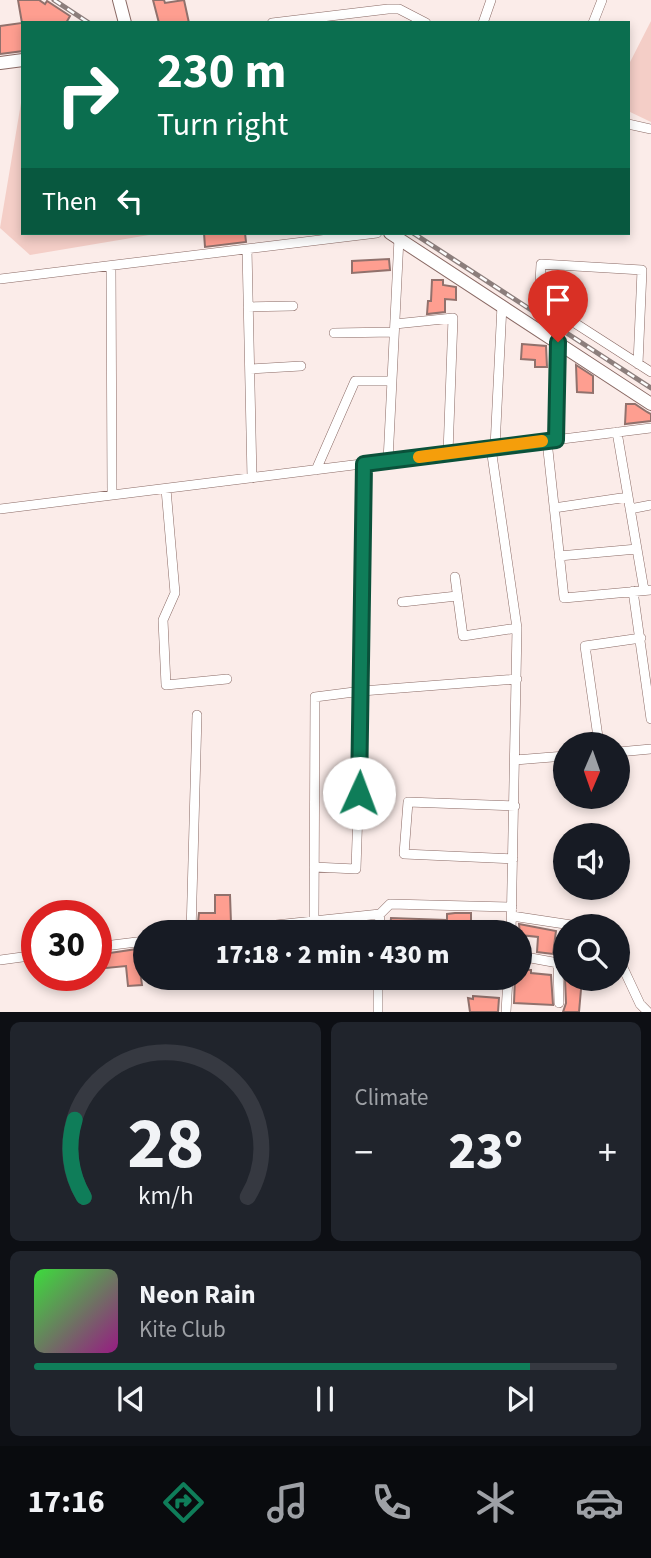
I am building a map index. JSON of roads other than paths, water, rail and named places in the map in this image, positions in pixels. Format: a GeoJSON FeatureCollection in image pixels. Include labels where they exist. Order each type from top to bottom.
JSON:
{"type":"FeatureCollection","features":[{"type":"Feature","properties":{"kind":"street"},"geometry":{"type":"LineString","coordinates":[[119,0],[124,21]]}},
{"type":"Feature","properties":{"kind":"street"},"geometry":{"type":"LineString","coordinates":[[484,21],[491,0]]}},
{"type":"Feature","properties":{"kind":"street"},"geometry":{"type":"LineString","coordinates":[[594,21],[602,0]]}},
{"type":"Feature","properties":{"kind":"street"},"geometry":{"type":"LineString","coordinates":[[321,20],[399,9],[422,21]]}},
{"type":"Feature","properties":{"kind":"street"},"geometry":{"type":"LineString","coordinates":[[380,10],[380,21]]}},
{"type":"Feature","properties":{"kind":"street"},"geometry":{"type":"LineString","coordinates":[[0,63],[21,60]]}},
{"type":"Feature","properties":{"kind":"street"},"geometry":{"type":"LineString","coordinates":[[630,124],[651,129]]}},
{"type":"Feature","properties":{"kind":"street"},"geometry":{"type":"LineString","coordinates":[[0,279],[361,235]]}},
{"type":"Feature","properties":{"kind":"street"},"geometry":{"type":"LineString","coordinates":[[394,236],[651,404]]}},
{"type":"Feature","properties":{"kind":"street"},"geometry":{"type":"LineString","coordinates":[[388,461],[394,328],[394,236]]}},
{"type":"Feature","properties":{"kind":"street"},"geometry":{"type":"LineString","coordinates":[[247,249],[252,478]]}},
{"type":"Feature","properties":{"kind":"street"},"geometry":{"type":"LineString","coordinates":[[638,364],[642,270],[541,264],[539,300],[638,364],[651,372]]}},
{"type":"Feature","properties":{"kind":"street"},"geometry":{"type":"LineString","coordinates":[[111,266],[112,495]]}},
{"type":"Feature","properties":{"kind":"street"},"geometry":{"type":"LineString","coordinates":[[502,305],[493,447],[517,628],[512,920]]}},
{"type":"Feature","properties":{"kind":"street"},"geometry":{"type":"LineString","coordinates":[[248,307],[293,306]]}},
{"type":"Feature","properties":{"kind":"street"},"geometry":{"type":"LineString","coordinates":[[334,333],[394,328],[453,318],[448,453]]}},
{"type":"Feature","properties":{"kind":"street"},"geometry":{"type":"LineString","coordinates":[[558,342],[552,440],[554,508],[564,598],[648,590],[637,549],[617,432]]}},
{"type":"Feature","properties":{"kind":"street"},"geometry":{"type":"LineString","coordinates":[[250,369],[301,366]]}},
{"type":"Feature","properties":{"kind":"street"},"geometry":{"type":"LineString","coordinates":[[316,470],[355,381],[392,381]]}},
{"type":"Feature","properties":{"kind":"street"},"geometry":{"type":"LineString","coordinates":[[0,509],[651,428]]}},
{"type":"Feature","properties":{"kind":"street"},"geometry":{"type":"LineString","coordinates":[[314,867],[356,869],[362,691],[364,464]]}},
{"type":"Feature","properties":{"kind":"street"},"geometry":{"type":"LineString","coordinates":[[166,489],[175,593],[163,621],[166,685],[227,679]]}},
{"type":"Feature","properties":{"kind":"street"},"geometry":{"type":"LineString","coordinates":[[554,508],[628,497]]}},
{"type":"Feature","properties":{"kind":"street"},"geometry":{"type":"LineString","coordinates":[[630,509],[651,505]]}},
{"type":"Feature","properties":{"kind":"street"},"geometry":{"type":"LineString","coordinates":[[559,556],[637,549]]}},
{"type":"Feature","properties":{"kind":"street"},"geometry":{"type":"LineString","coordinates":[[455,577],[463,636],[517,628]]}},
{"type":"Feature","properties":{"kind":"street"},"geometry":{"type":"LineString","coordinates":[[633,592],[651,719]]}},
{"type":"Feature","properties":{"kind":"street"},"geometry":{"type":"LineString","coordinates":[[402,602],[457,596]]}},
{"type":"Feature","properties":{"kind":"street"},"geometry":{"type":"LineString","coordinates":[[596,732],[584,646],[641,638]]}},
{"type":"Feature","properties":{"kind":"street"},"geometry":{"type":"LineString","coordinates":[[517,679],[315,697],[314,920],[380,914],[390,904],[512,911],[553,920]]}},
{"type":"Feature","properties":{"kind":"street"},"geometry":{"type":"LineString","coordinates":[[191,920],[197,715]]}},
{"type":"Feature","properties":{"kind":"street"},"geometry":{"type":"LineString","coordinates":[[630,751],[651,749]]}},
{"type":"Feature","properties":{"kind":"street"},"geometry":{"type":"LineString","coordinates":[[516,760],[553,757]]}},
{"type":"Feature","properties":{"kind":"street"},"geometry":{"type":"LineString","coordinates":[[513,859],[404,854],[408,802],[514,806]]}},
{"type":"Feature","properties":{"kind":"street"},"geometry":{"type":"LineString","coordinates":[[380,914],[380,920]]}},
{"type":"Feature","properties":{"kind":"street"},"geometry":{"type":"LineString","coordinates":[[112,945],[133,942]]}},
{"type":"Feature","properties":{"kind":"street"},"geometry":{"type":"LineString","coordinates":[[0,960],[21,957]]}},
{"type":"Feature","properties":{"kind":"street"},"geometry":{"type":"LineString","coordinates":[[532,958],[558,963],[559,1003]]}},
{"type":"Feature","properties":{"kind":"street"},"geometry":{"type":"LineString","coordinates":[[630,983],[640,1004],[648,1012]]}},
{"type":"Feature","properties":{"kind":"street"},"geometry":{"type":"LineString","coordinates":[[379,990],[380,1012]]}},
{"type":"Feature","properties":{"kind":"street"},"geometry":{"type":"LineString","coordinates":[[506,1012],[507,990]]}},
{"type":"Feature","properties":{"kind":"railway"},"geometry":{"type":"LineString","coordinates":[[54,0],[86,21]]}},
{"type":"Feature","properties":{"kind":"railway"},"geometry":{"type":"LineString","coordinates":[[416,235],[651,388]]}}]}
